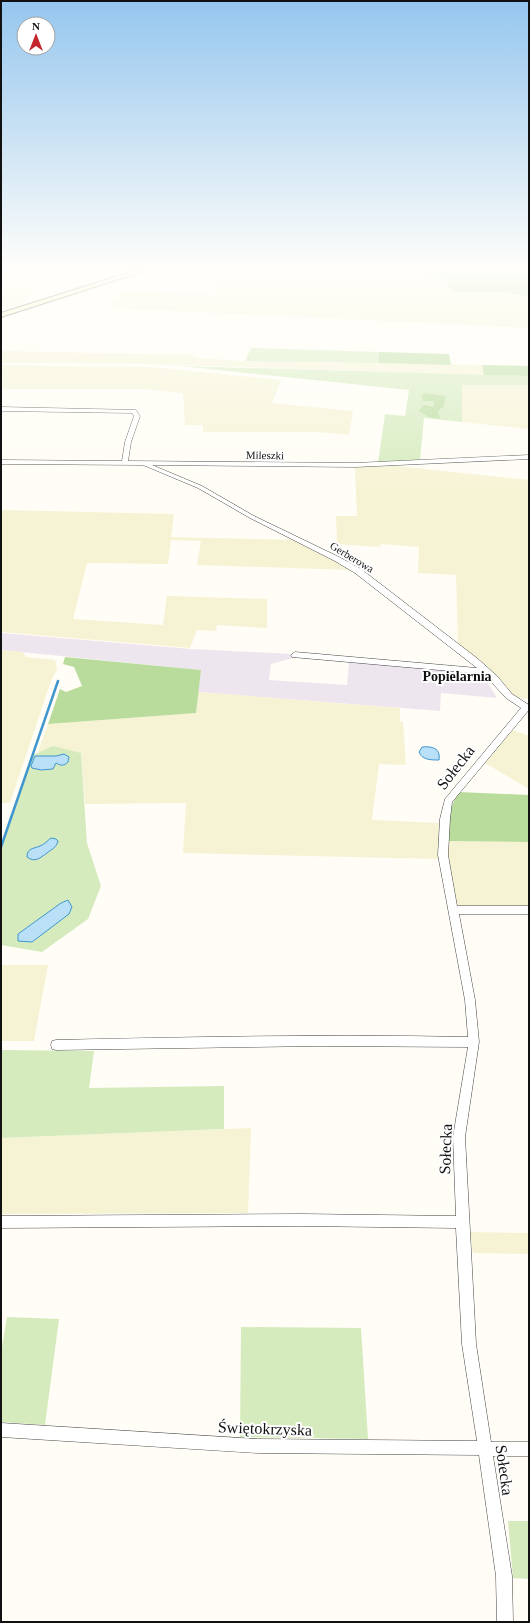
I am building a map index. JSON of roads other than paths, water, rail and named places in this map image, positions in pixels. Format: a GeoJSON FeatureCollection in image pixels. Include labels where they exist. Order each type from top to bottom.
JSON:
{"type":"FeatureCollection","features":[{"type":"Feature","properties":{"kind":"street"},"geometry":{"type":"LineString","coordinates":[[1,409],[134,411],[137,416],[128,442],[125,463]]}},
{"type":"Feature","properties":{"kind":"street","name":"Mileszki"},"geometry":{"type":"LineString","coordinates":[[1,462],[386,465],[529,458]]}},
{"type":"Feature","properties":{"kind":"street","name":"Gerberowa"},"geometry":{"type":"LineString","coordinates":[[139,463],[200,487],[252,517],[358,571],[486,671],[516,703],[528,708]]}},
{"type":"Feature","properties":{"kind":"street"},"geometry":{"type":"LineString","coordinates":[[295,655],[486,671]]}},
{"type":"Feature","properties":{"kind":"street","name":"Sołecka"},"geometry":{"type":"LineString","coordinates":[[505,1622],[504,1576],[486,1448],[469,1344],[462,1222],[459,1137],[474,1042],[470,1000],[444,855],[445,818],[448,800],[528,708]]}},
{"type":"Feature","properties":{"kind":"street"},"geometry":{"type":"LineString","coordinates":[[454,910],[529,910]]}},
{"type":"Feature","properties":{"kind":"street"},"geometry":{"type":"LineString","coordinates":[[56,1045],[243,1041],[398,1040],[474,1042]]}},
{"type":"Feature","properties":{"kind":"street"},"geometry":{"type":"LineString","coordinates":[[1,1222],[301,1220],[462,1222]]}},
{"type":"Feature","properties":{"kind":"street","name":"Świętokrzyska"},"geometry":{"type":"LineString","coordinates":[[1,1430],[258,1446],[529,1449]]}},
{"type":"Feature","properties":{"kind":"water"},"geometry":{"type":"Polygon","coordinates":[[[422,747],[429,747],[437,750],[439,753],[439,760],[430,760],[422,757],[419,752],[422,747]]]}},
{"type":"Feature","properties":{"kind":"water"},"geometry":{"type":"Polygon","coordinates":[[[64,754],[69,757],[68,762],[62,765],[56,763],[53,769],[41,770],[32,768],[31,766],[35,756],[56,756],[64,754]]]}},
{"type":"Feature","properties":{"kind":"water"},"geometry":{"type":"Polygon","coordinates":[[[51,838],[58,841],[54,848],[42,857],[35,860],[27,857],[29,850],[42,845],[51,838]]]}},
{"type":"Feature","properties":{"kind":"water"},"geometry":{"type":"Polygon","coordinates":[[[68,900],[72,907],[69,914],[32,942],[18,941],[18,934],[61,903],[68,900]]]}},
{"type":"Feature","properties":{"kind":"waterway"},"geometry":{"type":"LineString","coordinates":[[1,847],[58,681]]}},
{"type":"Feature","properties":{"kind":"district","name":"Popielarnia"},"geometry":{"type":"Point","coordinates":[457,676]}}]}
